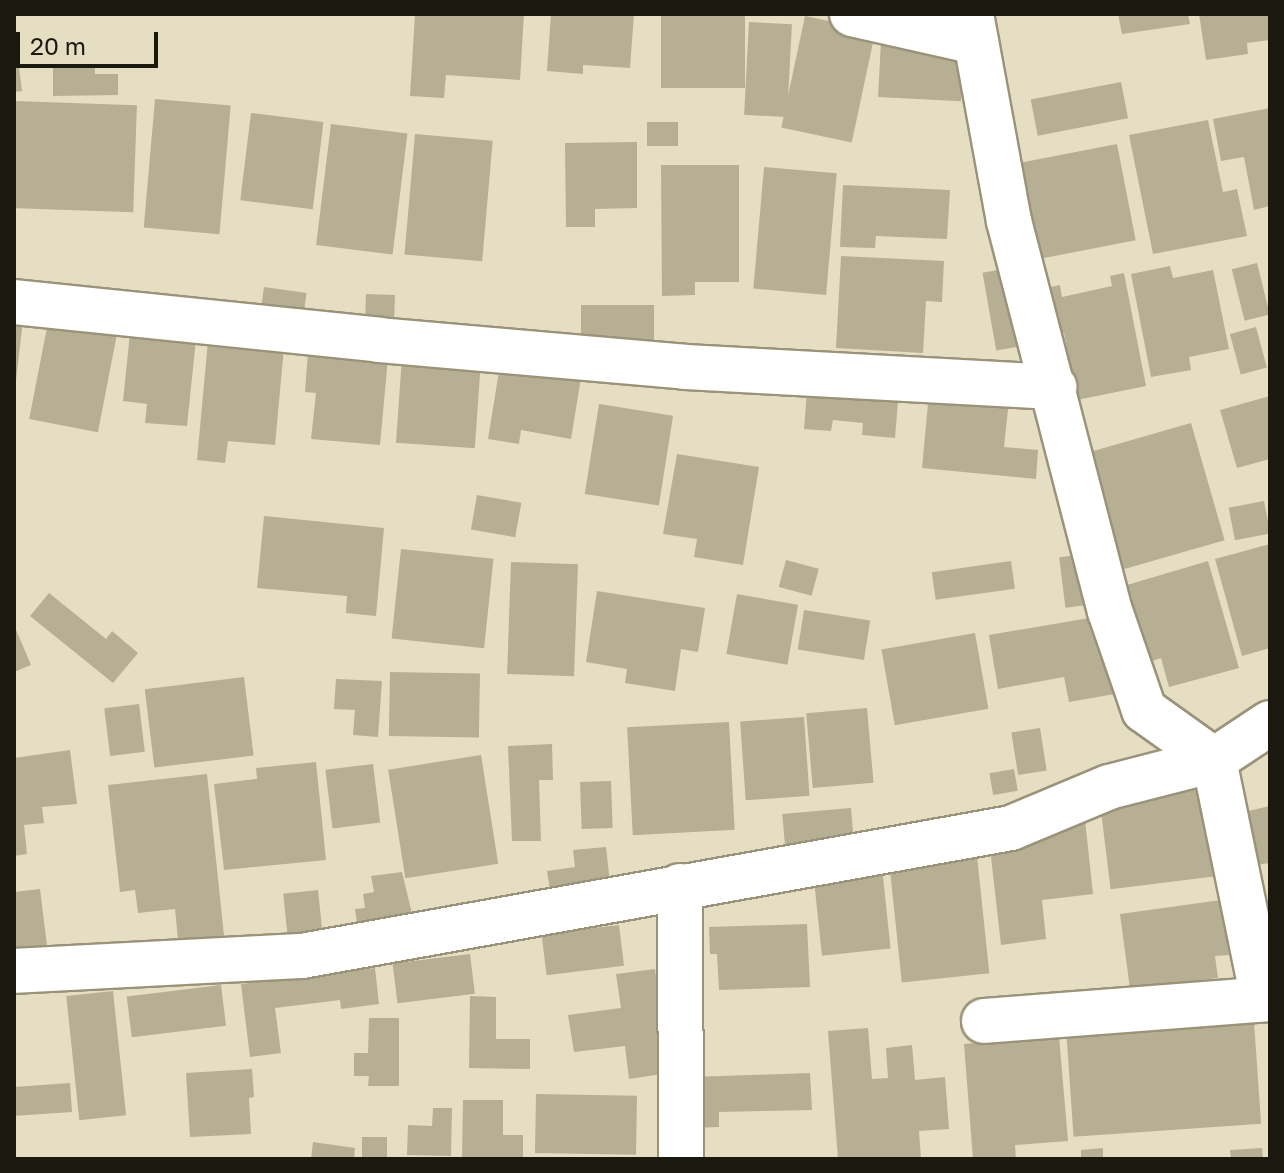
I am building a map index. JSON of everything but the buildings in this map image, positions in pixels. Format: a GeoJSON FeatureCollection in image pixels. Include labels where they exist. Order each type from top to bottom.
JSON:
{"type":"FeatureCollection","features":[{"type":"Feature","properties":{"kind":"street"},"geometry":{"type":"LineString","coordinates":[[852,14],[974,28],[1009,221],[1110,611],[1144,710],[1214,760],[1266,999],[984,1021]]}},
{"type":"Feature","properties":{"kind":"street"},"geometry":{"type":"LineString","coordinates":[[14,302],[379,340],[670,365],[1054,387]]}},
{"type":"Feature","properties":{"kind":"street"},"geometry":{"type":"LineString","coordinates":[[14,971],[302,956],[1011,828],[1109,787],[1214,760],[1270,723]]}},
{"type":"Feature","properties":{"kind":"street"},"geometry":{"type":"LineString","coordinates":[[680,886],[681,1159]]}}]}
